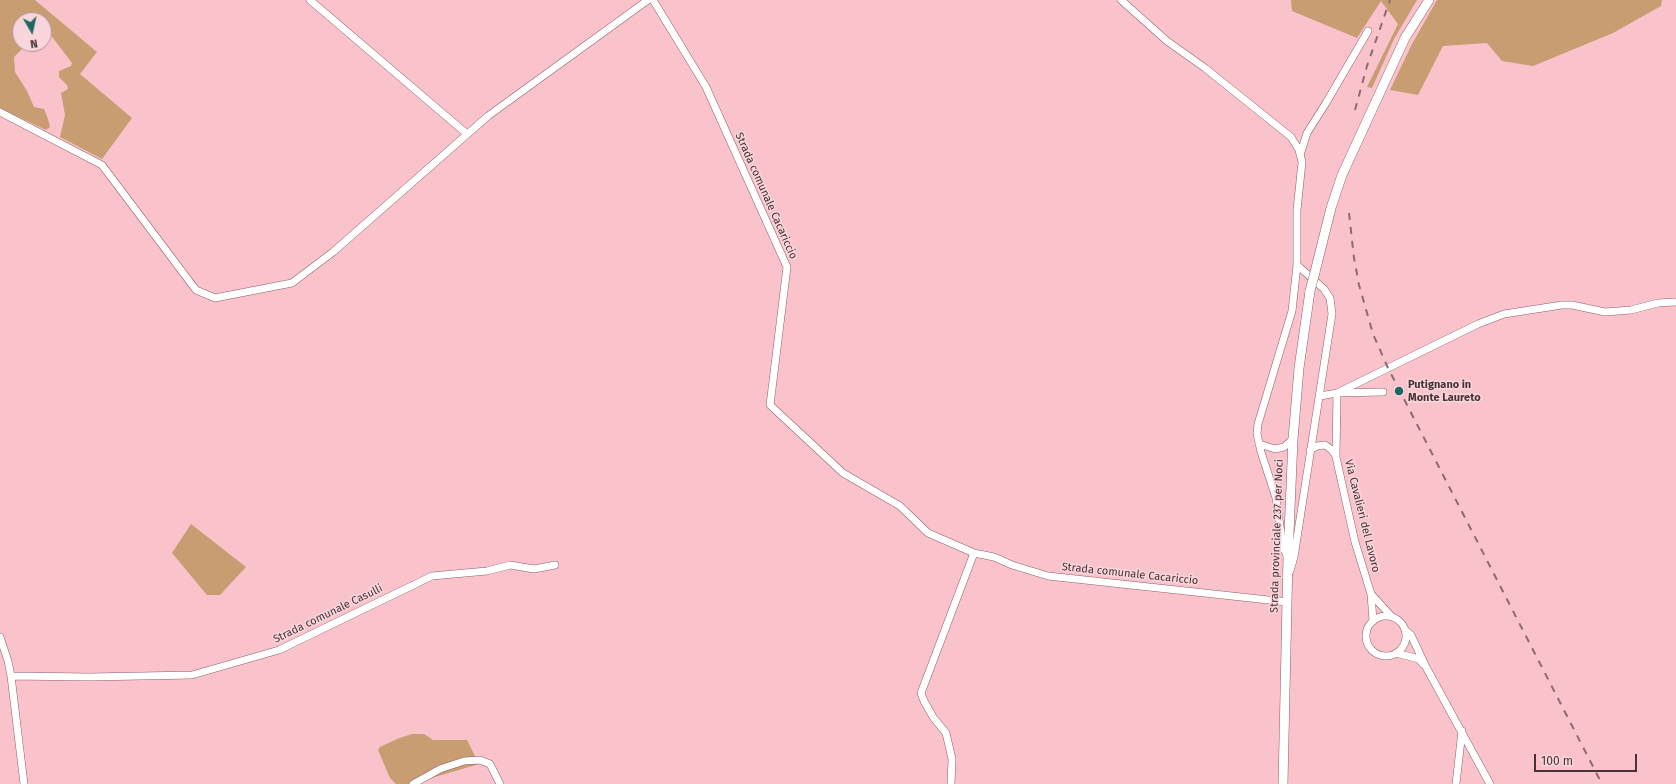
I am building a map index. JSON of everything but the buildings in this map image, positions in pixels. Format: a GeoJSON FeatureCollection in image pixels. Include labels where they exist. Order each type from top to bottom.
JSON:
{"type":"FeatureCollection","features":[{"type":"Feature","properties":{"kind":"main road","name":"Strada provinciale 237 per Noci"},"geometry":{"type":"LineString","coordinates":[[1283,784],[1288,557],[1293,439],[1299,368],[1310,290],[1331,208],[1342,175],[1405,38],[1428,0]]}},
{"type":"Feature","properties":{"kind":"street"},"geometry":{"type":"LineString","coordinates":[[310,0],[467,134]]}},
{"type":"Feature","properties":{"kind":"street"},"geometry":{"type":"LineString","coordinates":[[0,112],[102,165],[196,290],[215,298],[292,283],[333,252],[488,116],[648,0]]}},
{"type":"Feature","properties":{"kind":"street","name":"Strada comunale Cacariccio"},"geometry":{"type":"LineString","coordinates":[[653,0],[706,87],[787,267],[770,405],[843,473],[900,506],[928,533],[974,553],[994,557],[1012,565],[1048,576],[1287,602]]}},
{"type":"Feature","properties":{"kind":"street"},"geometry":{"type":"LineString","coordinates":[[1121,0],[1167,41],[1205,68],[1291,137],[1299,150],[1302,162],[1297,210],[1297,265],[1292,311],[1258,424],[1259,444],[1276,498],[1283,548],[1288,557]]}},
{"type":"Feature","properties":{"kind":"street"},"geometry":{"type":"LineString","coordinates":[[1300,155],[1306,133],[1326,104],[1368,31]]}},
{"type":"Feature","properties":{"kind":"street"},"geometry":{"type":"LineString","coordinates":[[1288,578],[1294,557],[1332,314],[1330,298],[1324,289],[1297,265]]}},
{"type":"Feature","properties":{"kind":"street"},"geometry":{"type":"LineString","coordinates":[[1337,393],[1471,328],[1504,314],[1562,305],[1572,305],[1605,312],[1631,310],[1658,303],[1676,302]]}},
{"type":"Feature","properties":{"kind":"street"},"geometry":{"type":"LineString","coordinates":[[1320,396],[1337,393],[1384,392]]}},
{"type":"Feature","properties":{"kind":"street","name":"Via Cavalieri del Lavoro"},"geometry":{"type":"LineString","coordinates":[[1337,393],[1336,457],[1355,542],[1371,594]]}},
{"type":"Feature","properties":{"kind":"street"},"geometry":{"type":"LineString","coordinates":[[1259,444],[1275,449],[1284,447],[1293,439]]}},
{"type":"Feature","properties":{"kind":"street"},"geometry":{"type":"LineString","coordinates":[[1310,450],[1317,446],[1325,445],[1332,450],[1336,457]]}},
{"type":"Feature","properties":{"kind":"street"},"geometry":{"type":"LineString","coordinates":[[952,784],[952,759],[946,733],[933,717],[921,693],[974,553]]}},
{"type":"Feature","properties":{"kind":"street","name":"Strada comunale Casulli"},"geometry":{"type":"LineString","coordinates":[[11,676],[90,677],[192,674],[280,650],[432,576],[487,571],[510,565],[534,569],[555,565]]}},
{"type":"Feature","properties":{"kind":"street"},"geometry":{"type":"LineString","coordinates":[[1371,594],[1392,616],[1402,624],[1405,630],[1411,635],[1426,667],[1490,784]]}},
{"type":"Feature","properties":{"kind":"street"},"geometry":{"type":"LineString","coordinates":[[1371,594],[1373,621],[1367,632],[1368,644],[1372,650],[1384,655],[1396,653],[1419,659],[1426,667]]}},
{"type":"Feature","properties":{"kind":"street"},"geometry":{"type":"LineString","coordinates":[[1373,621],[1385,616],[1392,616]]}},
{"type":"Feature","properties":{"kind":"street"},"geometry":{"type":"LineString","coordinates":[[1396,653],[1405,643],[1405,630]]}},
{"type":"Feature","properties":{"kind":"street"},"geometry":{"type":"LineString","coordinates":[[0,637],[11,676],[24,784]]}},
{"type":"Feature","properties":{"kind":"street"},"geometry":{"type":"LineString","coordinates":[[1456,784],[1462,731]]}},
{"type":"Feature","properties":{"kind":"street"},"geometry":{"type":"LineString","coordinates":[[413,784],[440,769],[464,761],[480,760],[490,764],[500,784]]}},
{"type":"Feature","properties":{"kind":"shaded area"},"geometry":{"type":"Polygon","coordinates":[[[0,0],[35,0],[49,12],[12,12],[12,52],[19,52],[14,57],[15,72],[27,91],[34,107],[44,109],[50,127],[46,130],[0,108],[0,0]]]}},
{"type":"Feature","properties":{"kind":"shaded area"},"geometry":{"type":"Polygon","coordinates":[[[1291,0],[1417,0],[1394,39],[1372,88],[1367,87],[1398,24],[1381,1],[1357,38],[1292,11],[1291,0]]]}},
{"type":"Feature","properties":{"kind":"shaded area"},"geometry":{"type":"Polygon","coordinates":[[[1437,0],[1662,0],[1661,6],[1613,33],[1533,66],[1502,61],[1487,43],[1443,46],[1418,95],[1390,90],[1412,44],[1437,0]]]}},
{"type":"Feature","properties":{"kind":"shaded area"},"geometry":{"type":"Polygon","coordinates":[[[52,14],[97,52],[80,74],[132,118],[102,159],[60,137],[65,115],[61,93],[68,89],[67,85],[59,77],[59,71],[71,66],[72,63],[52,37],[52,14]]]}},
{"type":"Feature","properties":{"kind":"shaded area"},"geometry":{"type":"Polygon","coordinates":[[[191,524],[246,567],[220,595],[207,595],[172,553],[191,524]]]}},
{"type":"Feature","properties":{"kind":"shaded area"},"geometry":{"type":"Polygon","coordinates":[[[412,734],[424,734],[433,740],[467,740],[479,764],[428,779],[418,784],[396,784],[390,778],[378,750],[380,747],[397,739],[412,734]]]}},
{"type":"Feature","properties":{"kind":"railway"},"geometry":{"type":"LineString","coordinates":[[1355,110],[1367,66],[1390,0]]}},
{"type":"Feature","properties":{"kind":"railway"},"geometry":{"type":"LineString","coordinates":[[1349,213],[1354,258],[1359,285],[1373,334],[1388,368],[1602,784]]}},
{"type":"Feature","properties":{"kind":"place","name":"Putignano in Monte Laureto"},"geometry":{"type":"Point","coordinates":[1399,391]}}]}
